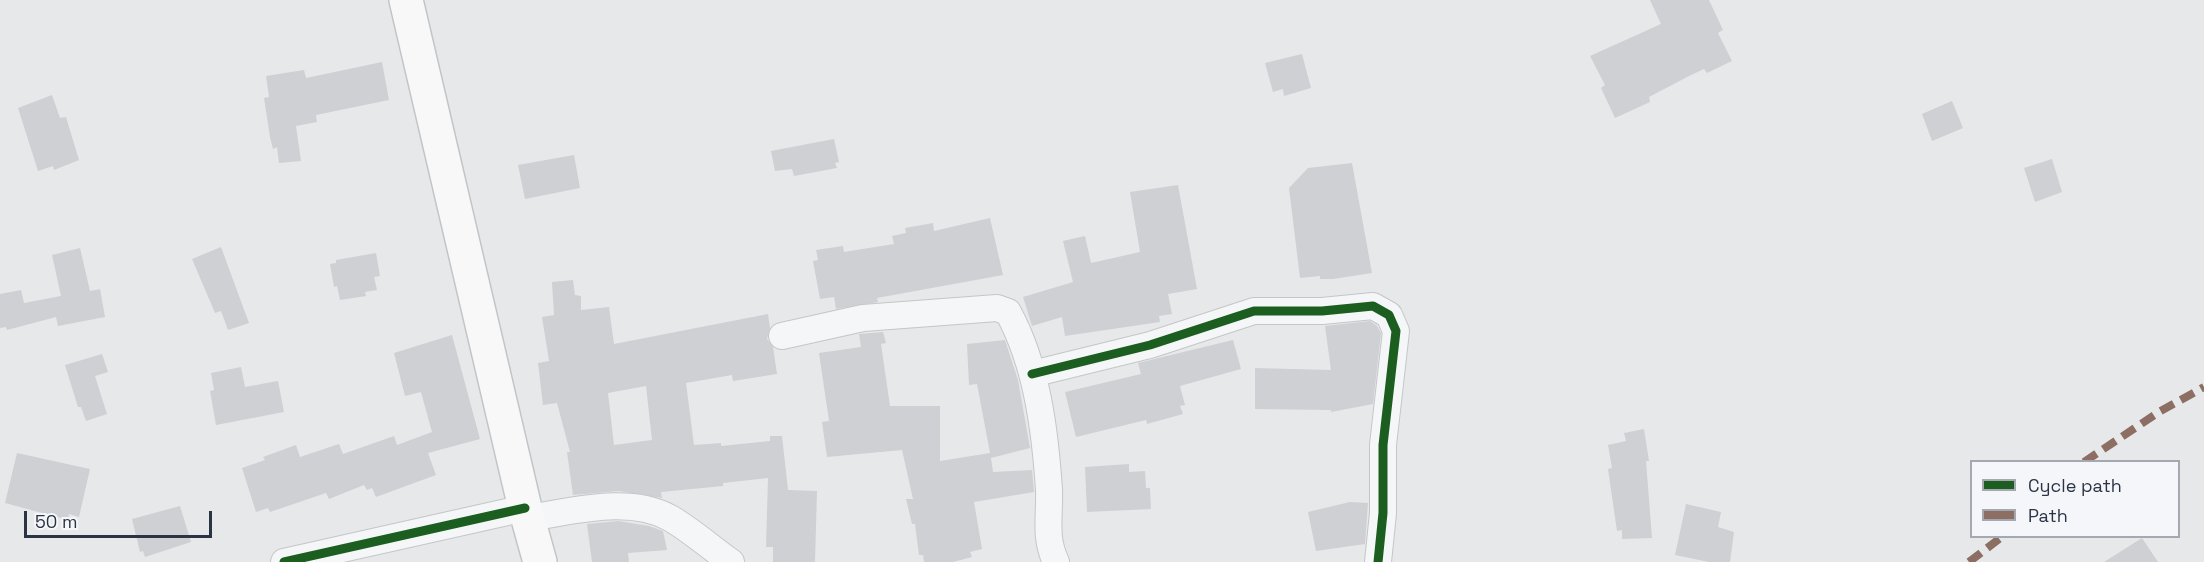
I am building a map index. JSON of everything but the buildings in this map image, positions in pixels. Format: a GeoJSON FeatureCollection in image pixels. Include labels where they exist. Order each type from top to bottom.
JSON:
{"type":"FeatureCollection","features":[{"type":"Feature","properties":{"kind":"main road"},"geometry":{"type":"LineString","coordinates":[[406,0],[526,513],[540,562]]}},
{"type":"Feature","properties":{"kind":"street"},"geometry":{"type":"LineString","coordinates":[[1032,374],[1150,345],[1254,311],[1322,311],[1373,306],[1389,315],[1396,331],[1383,444],[1383,513],[1378,562]]}},
{"type":"Feature","properties":{"kind":"street"},"geometry":{"type":"LineString","coordinates":[[782,336],[863,318],[997,308],[1008,312],[1015,324],[1032,374],[1046,445],[1049,498],[1047,531],[1050,549],[1056,562]]}},
{"type":"Feature","properties":{"kind":"street"},"geometry":{"type":"LineString","coordinates":[[284,562],[526,513],[614,507],[638,508],[671,519],[731,562]]}},
{"type":"Feature","properties":{"kind":"marked path"},"geometry":{"type":"LineString","coordinates":[[2087,460],[2159,412],[2204,387]]}},
{"type":"Feature","properties":{"kind":"marked path"},"geometry":{"type":"LineString","coordinates":[[1969,562],[2000,538]]}},
{"type":"Feature","properties":{"kind":"cycle path"},"geometry":{"type":"LineString","coordinates":[[1032,374],[1150,345],[1254,311],[1322,311],[1373,306],[1389,315],[1396,331],[1383,445],[1383,513],[1378,562]]}},
{"type":"Feature","properties":{"kind":"cycle path"},"geometry":{"type":"LineString","coordinates":[[284,562],[525,508]]}}]}
